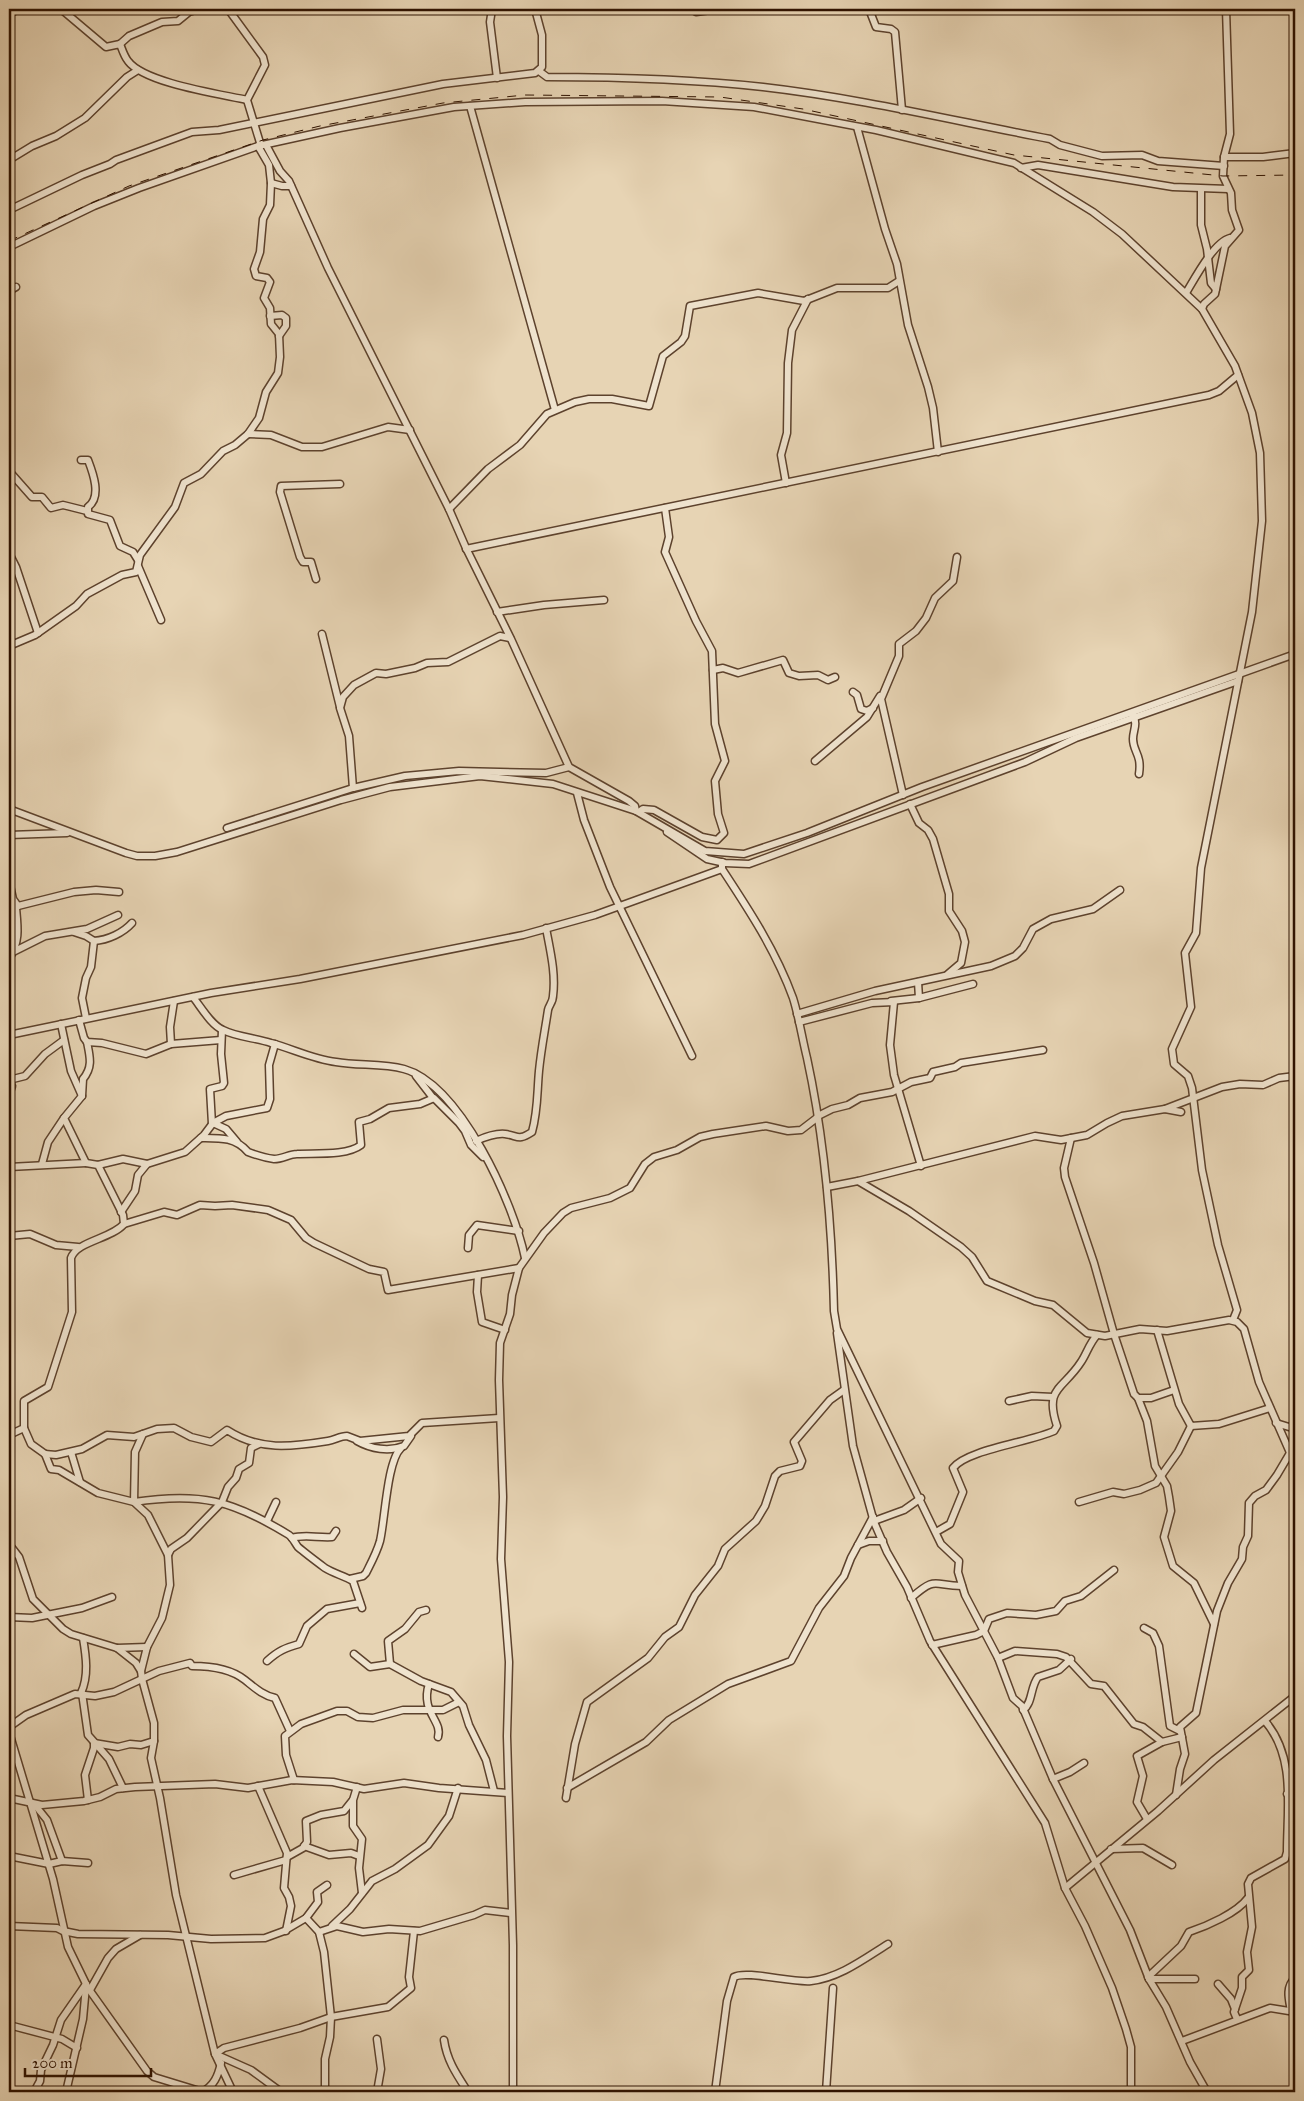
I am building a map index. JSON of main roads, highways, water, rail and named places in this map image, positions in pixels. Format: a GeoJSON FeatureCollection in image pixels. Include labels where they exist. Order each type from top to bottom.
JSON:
{"type":"FeatureCollection","features":[{"type":"Feature","properties":{"kind":"railway"},"geometry":{"type":"LineString","coordinates":[[9,241],[129,186],[263,140],[320,126],[443,103],[525,95],[720,97],[803,109],[1014,155],[1223,176],[1295,175]]}}]}
